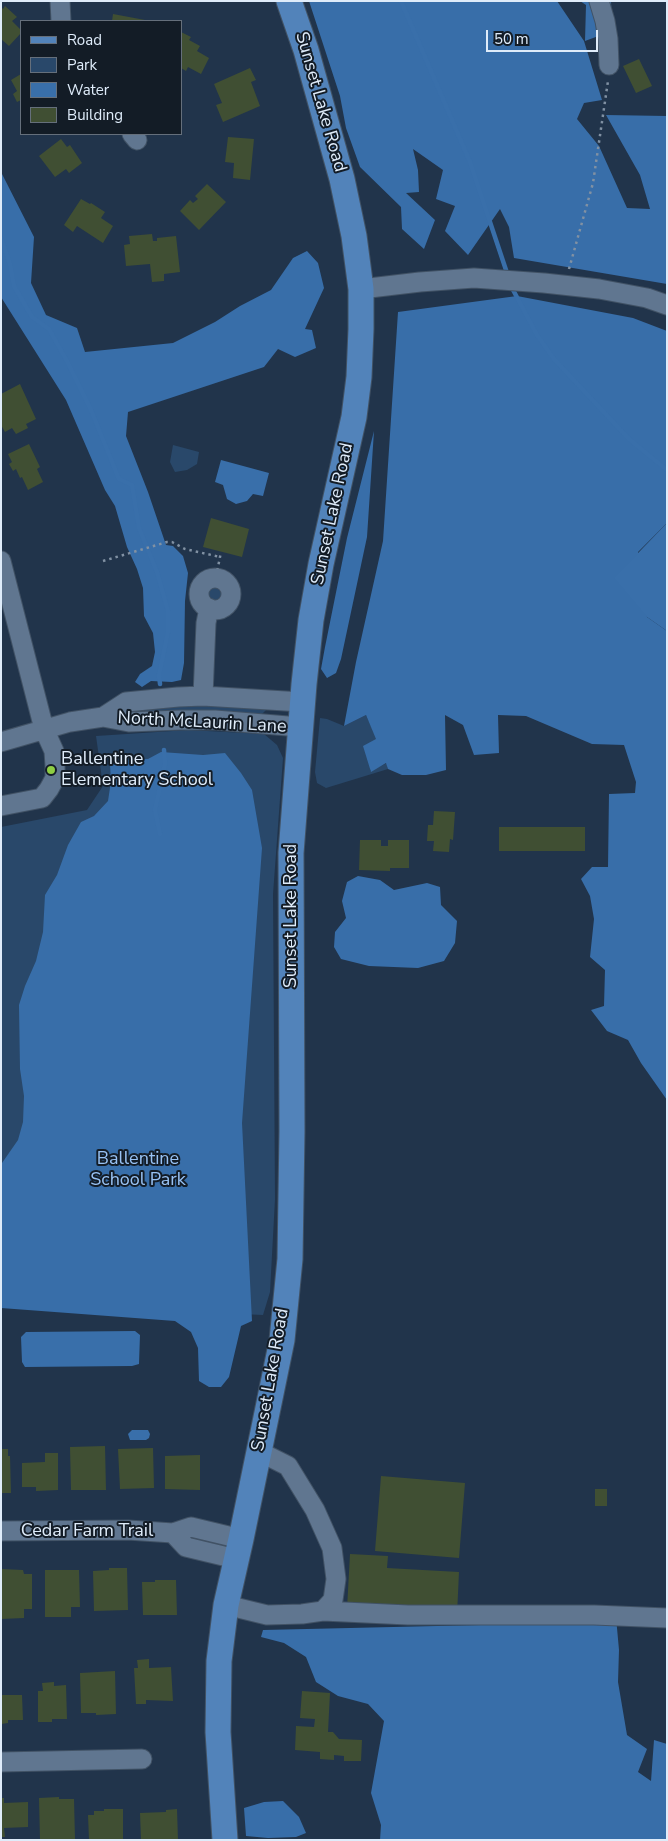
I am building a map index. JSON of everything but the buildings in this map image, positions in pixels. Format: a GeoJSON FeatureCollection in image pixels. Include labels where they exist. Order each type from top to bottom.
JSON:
{"type":"FeatureCollection","features":[{"type":"Feature","properties":{"kind":"main road","name":"Sunset Lake Road"},"geometry":{"type":"LineString","coordinates":[[225,1840],[218,1732],[219,1660],[226,1605],[282,1340],[290,1258],[292,1131],[291,853],[302,702],[311,620],[321,564],[354,417],[359,378],[361,329],[361,289],[354,236],[340,170],[306,50],[288,1]]}},
{"type":"Feature","properties":{"kind":"street"},"geometry":{"type":"LineString","coordinates":[[60,1],[61,20]]}},
{"type":"Feature","properties":{"kind":"street"},"geometry":{"type":"LineString","coordinates":[[598,1],[605,21],[609,65]]}},
{"type":"Feature","properties":{"kind":"street"},"geometry":{"type":"LineString","coordinates":[[361,289],[474,278],[567,285],[628,295],[667,305]]}},
{"type":"Feature","properties":{"kind":"street"},"geometry":{"type":"LineString","coordinates":[[1,561],[44,729],[54,751],[55,766],[55,778],[49,790],[42,798],[1,806]]}},
{"type":"Feature","properties":{"kind":"street"},"geometry":{"type":"LineString","coordinates":[[203,696],[206,623],[209,608],[202,603],[199,592],[205,581],[216,578]]}},
{"type":"Feature","properties":{"kind":"street","name":"North McLaurin Lane"},"geometry":{"type":"LineString","coordinates":[[104,717],[126,702],[178,696],[302,702]]}},
{"type":"Feature","properties":{"kind":"street","name":"North McLaurin Lane"},"geometry":{"type":"LineString","coordinates":[[1,742],[70,722],[104,717],[128,722],[215,720],[300,728]]}},
{"type":"Feature","properties":{"kind":"street"},"geometry":{"type":"LineString","coordinates":[[258,1451],[288,1466],[315,1510],[332,1548],[336,1579],[333,1600],[323,1611]]}},
{"type":"Feature","properties":{"kind":"street","name":"Cedar Farm Trail"},"geometry":{"type":"LineString","coordinates":[[1,1531],[128,1530],[173,1533],[186,1547],[239,1549]]}},
{"type":"Feature","properties":{"kind":"street"},"geometry":{"type":"LineString","coordinates":[[226,1605],[267,1615],[323,1611],[408,1615],[594,1615],[667,1618]]}},
{"type":"Feature","properties":{"kind":"street"},"geometry":{"type":"LineString","coordinates":[[1,1762],[142,1759]]}},
{"type":"Feature","properties":{"kind":"path"},"geometry":{"type":"LineString","coordinates":[[567,285],[571,258],[593,183],[609,65]]}},
{"type":"Feature","properties":{"kind":"path"},"geometry":{"type":"LineString","coordinates":[[103,560],[172,542],[185,549],[220,557]]}},
{"type":"Feature","properties":{"kind":"path"},"geometry":{"type":"LineString","coordinates":[[216,578],[221,552]]}},
{"type":"Feature","properties":{"kind":"green space"},"geometry":{"type":"Polygon","coordinates":[[[309,1],[557,1],[584,41],[602,100],[584,103],[577,119],[599,146],[627,208],[650,209],[640,175],[606,115],[667,116],[667,284],[514,258],[509,227],[500,209],[468,255],[445,231],[455,206],[436,199],[443,170],[413,149],[418,170],[419,192],[406,193],[435,220],[424,249],[402,229],[401,207],[360,167],[346,128],[340,96],[309,1]]]}},
{"type":"Feature","properties":{"kind":"green space"},"geometry":{"type":"Polygon","coordinates":[[[580,1],[611,1],[612,31],[585,41],[586,5],[580,1]]]}},
{"type":"Feature","properties":{"kind":"green space"},"geometry":{"type":"Polygon","coordinates":[[[1,172],[34,237],[31,283],[46,315],[77,328],[85,352],[173,343],[215,322],[271,290],[293,258],[307,251],[318,263],[324,288],[305,329],[312,330],[316,348],[295,357],[278,349],[264,367],[128,412],[126,436],[166,545],[173,546],[183,556],[188,573],[185,601],[184,663],[181,680],[172,682],[151,681],[142,687],[135,682],[140,674],[152,666],[155,652],[153,633],[144,616],[143,588],[137,569],[127,547],[115,506],[105,490],[66,400],[1,297],[1,172]]]}},
{"type":"Feature","properties":{"kind":"green space"},"geometry":{"type":"Polygon","coordinates":[[[517,296],[633,318],[667,331],[667,523],[638,552],[647,617],[667,631],[667,1100],[641,1063],[628,1040],[607,1031],[591,1010],[604,1006],[605,970],[590,957],[594,919],[590,896],[581,879],[592,867],[608,867],[609,794],[635,793],[636,782],[624,745],[592,744],[526,716],[498,715],[499,753],[474,755],[463,725],[445,715],[446,770],[426,775],[402,775],[388,769],[386,763],[371,772],[363,746],[376,739],[366,715],[344,726],[383,541],[398,312],[517,296]]]}},
{"type":"Feature","properties":{"kind":"green space"},"geometry":{"type":"Polygon","coordinates":[[[374,431],[367,537],[341,659],[336,673],[327,678],[321,669],[325,647],[347,538],[374,431]]]}},
{"type":"Feature","properties":{"kind":"green space"},"geometry":{"type":"Polygon","coordinates":[[[173,445],[199,452],[197,464],[187,470],[175,472],[170,462],[173,445]]]}},
{"type":"Feature","properties":{"kind":"green space"},"geometry":{"type":"Polygon","coordinates":[[[215,583],[222,586],[225,593],[222,600],[215,603],[208,600],[205,593],[208,586],[215,583]]]}},
{"type":"Feature","properties":{"kind":"green space"},"geometry":{"type":"Polygon","coordinates":[[[166,704],[265,708],[266,710],[262,714],[196,710],[128,712],[127,708],[166,704]]]}},
{"type":"Feature","properties":{"kind":"green space"},"geometry":{"type":"Polygon","coordinates":[[[366,715],[377,739],[370,771],[387,763],[388,769],[326,788],[317,783],[315,772],[320,718],[344,726],[366,715]]]}},
{"type":"Feature","properties":{"kind":"green space","name":"Ballentine School Park"},"geometry":{"type":"Polygon","coordinates":[[[188,730],[264,734],[277,745],[283,758],[273,894],[275,1199],[270,1292],[263,1315],[1,1303],[1,827],[87,810],[103,786],[96,736],[188,730]]]}},
{"type":"Feature","properties":{"kind":"green space","name":"Ballentine School Park"},"geometry":{"type":"Polygon","coordinates":[[[161,752],[203,755],[225,753],[252,790],[262,848],[242,1123],[252,1321],[241,1326],[229,1377],[221,1387],[209,1387],[199,1381],[198,1348],[191,1332],[175,1321],[1,1308],[2,1163],[18,1140],[23,1122],[24,1096],[20,1069],[19,1005],[36,961],[43,932],[45,895],[57,875],[68,845],[81,822],[94,816],[108,801],[111,781],[110,765],[122,760],[148,759],[161,752]]]}},
{"type":"Feature","properties":{"kind":"green space"},"geometry":{"type":"Polygon","coordinates":[[[358,876],[380,880],[394,890],[427,883],[440,887],[441,905],[457,921],[455,943],[444,961],[418,968],[369,966],[341,959],[334,947],[335,932],[346,918],[342,901],[347,882],[358,876]]]}},
{"type":"Feature","properties":{"kind":"green space"},"geometry":{"type":"Polygon","coordinates":[[[480,1605],[615,1606],[619,1650],[618,1682],[627,1735],[647,1749],[638,1772],[651,1781],[654,1740],[667,1744],[667,1840],[380,1840],[381,1825],[371,1793],[384,1721],[368,1704],[338,1696],[316,1682],[306,1657],[284,1643],[261,1637],[263,1630],[480,1625],[480,1605]]]}},
{"type":"Feature","properties":{"kind":"green space"},"geometry":{"type":"Polygon","coordinates":[[[283,1801],[299,1817],[306,1833],[296,1837],[268,1838],[246,1836],[244,1808],[264,1802],[283,1801]]]}},
{"type":"Feature","properties":{"kind":"water"},"geometry":{"type":"Polygon","coordinates":[[[221,460],[269,473],[263,496],[253,494],[247,501],[236,504],[227,499],[223,485],[215,482],[221,460]]]}},
{"type":"Feature","properties":{"kind":"water"},"geometry":{"type":"Polygon","coordinates":[[[667,523],[667,631],[647,617],[614,578],[667,523]]]}},
{"type":"Feature","properties":{"kind":"water"},"geometry":{"type":"Polygon","coordinates":[[[135,1331],[140,1335],[139,1364],[132,1366],[25,1367],[22,1362],[21,1337],[26,1332],[135,1331]]]}},
{"type":"Feature","properties":{"kind":"water"},"geometry":{"type":"Polygon","coordinates":[[[132,1430],[148,1430],[149,1438],[146,1440],[130,1440],[128,1434],[132,1430]]]}},
{"type":"Feature","properties":{"kind":"waterway"},"geometry":{"type":"LineString","coordinates":[[401,1],[470,162],[508,276]]}},
{"type":"Feature","properties":{"kind":"waterway"},"geometry":{"type":"LineString","coordinates":[[1,238],[10,264],[14,286],[32,317],[49,329],[91,410],[119,479],[132,485],[139,528],[157,572],[168,611],[168,632],[159,675],[160,684]]}},
{"type":"Feature","properties":{"kind":"waterway"},"geometry":{"type":"LineString","coordinates":[[511,286],[537,335],[554,359],[629,439],[667,470]]}},
{"type":"Feature","properties":{"kind":"waterway"},"geometry":{"type":"LineString","coordinates":[[160,834],[155,810],[165,764],[164,750]]}},
{"type":"Feature","properties":{"kind":"place","name":"Ballentine Elementary School"},"geometry":{"type":"Point","coordinates":[51,770]}}]}
